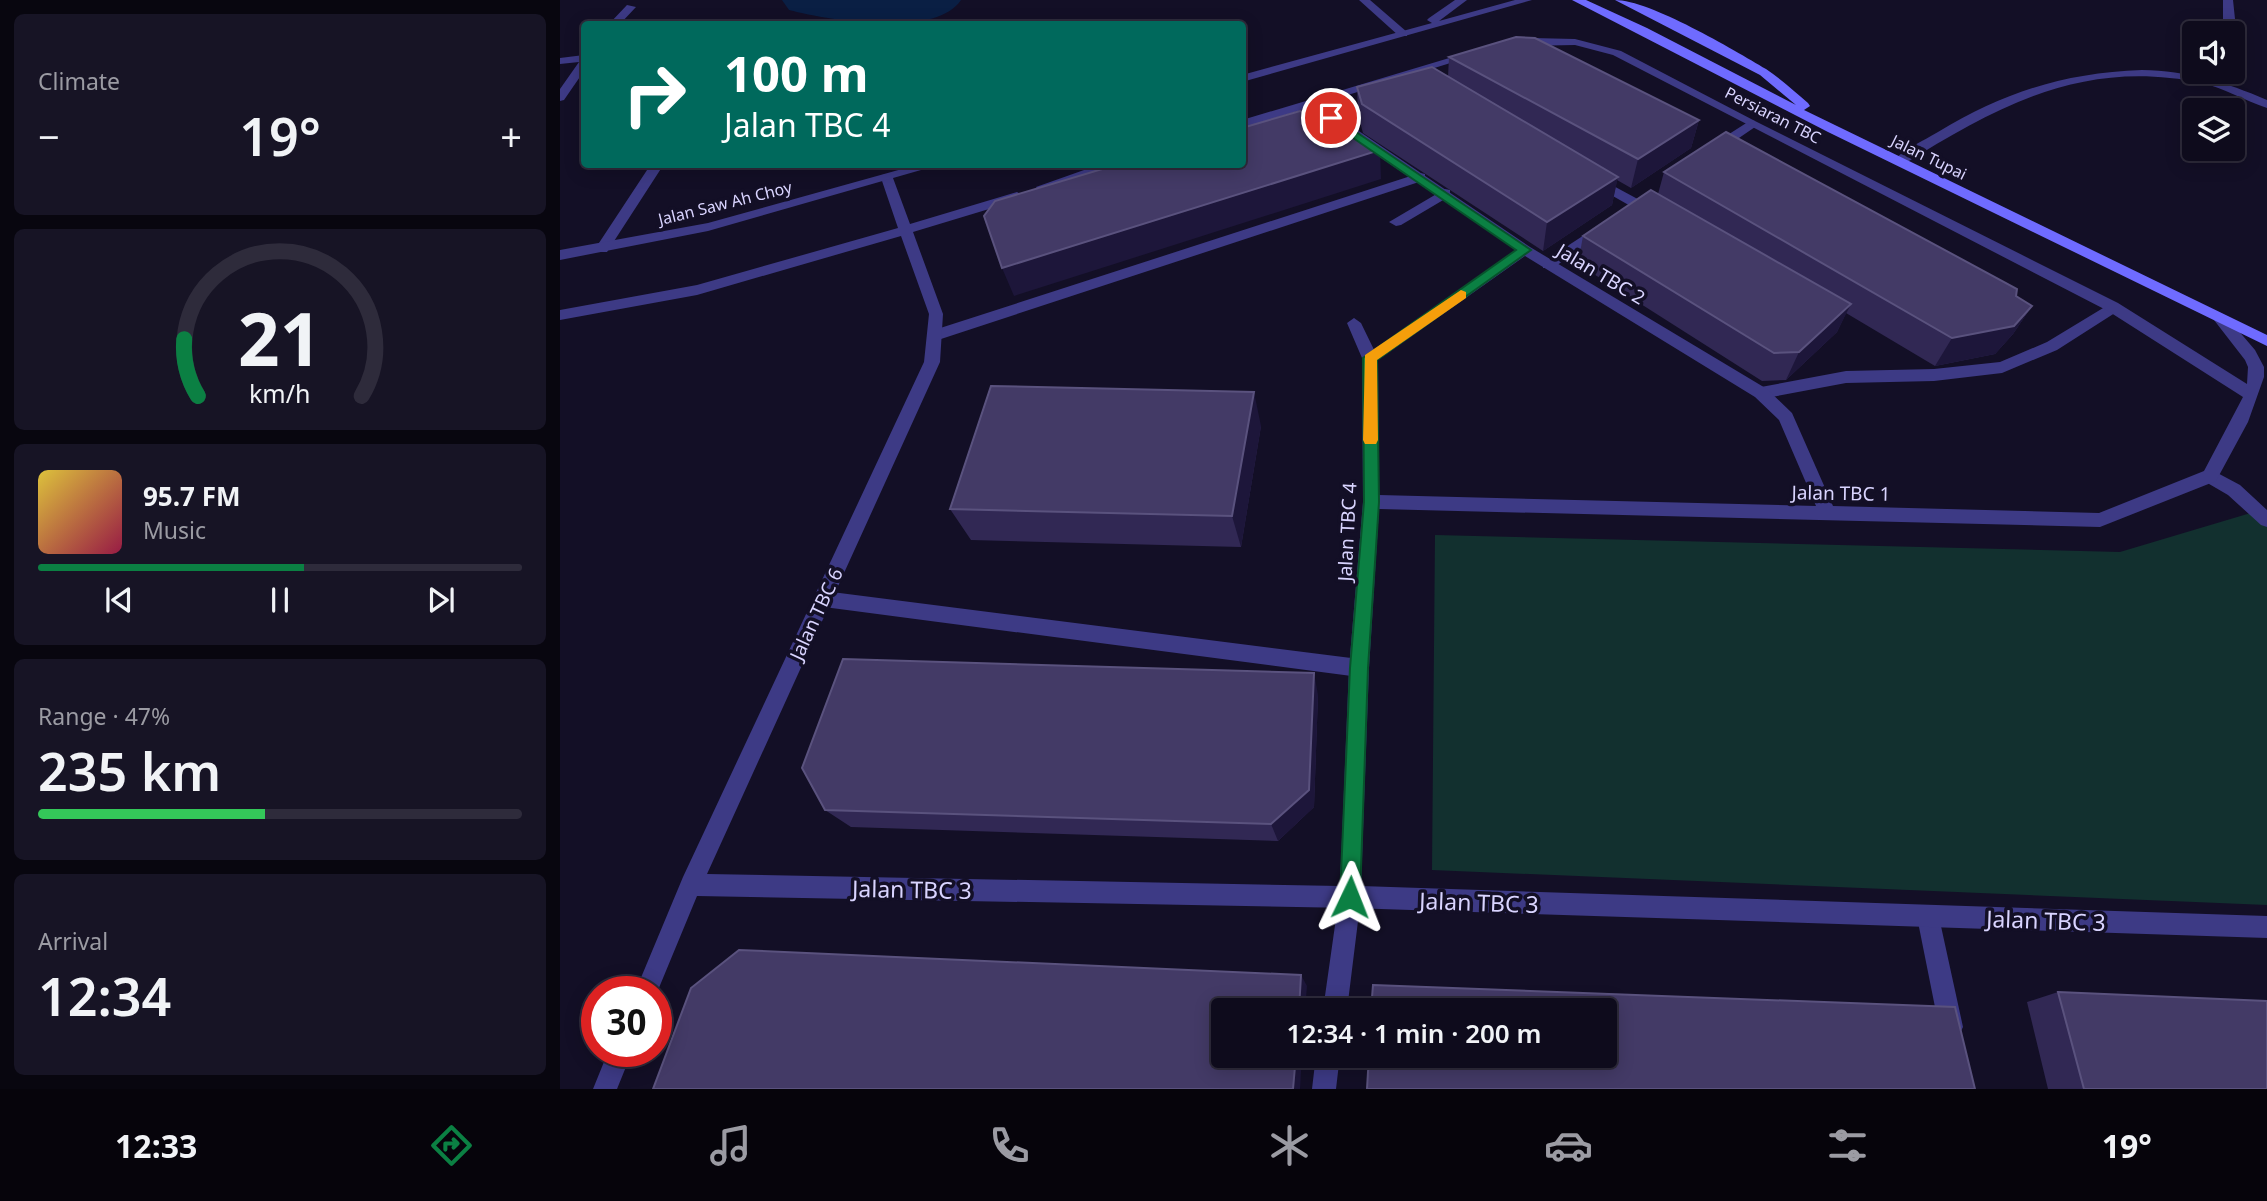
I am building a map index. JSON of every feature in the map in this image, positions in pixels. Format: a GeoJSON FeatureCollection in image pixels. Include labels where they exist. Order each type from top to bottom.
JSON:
{"type":"FeatureCollection","features":[{"type":"Feature","properties":{"kind":"main road","name":"Jalan Tupai"},"geometry":{"type":"LineString","coordinates":[[1577,0],[1643,30],[1832,129],[2267,341]]}},
{"type":"Feature","properties":{"kind":"main road"},"geometry":{"type":"LineString","coordinates":[[1620,0],[1685,30],[1764,73],[1832,129]]}},
{"type":"Feature","properties":{"kind":"street"},"geometry":{"type":"LineString","coordinates":[[1364,0],[1403,34]]}},
{"type":"Feature","properties":{"kind":"street"},"geometry":{"type":"LineString","coordinates":[[1422,29],[1462,0]]}},
{"type":"Feature","properties":{"kind":"street"},"geometry":{"type":"LineString","coordinates":[[1246,78],[1527,0]]}},
{"type":"Feature","properties":{"kind":"street"},"geometry":{"type":"LineString","coordinates":[[2228,0],[2228,21]]}},
{"type":"Feature","properties":{"kind":"street"},"geometry":{"type":"LineString","coordinates":[[617,21],[631,7]]}},
{"type":"Feature","properties":{"kind":"street","name":"Persiaran TBC"},"geometry":{"type":"LineString","coordinates":[[1507,45],[1532,41],[1575,42],[1617,53],[1751,124],[2113,307],[2259,394]]}},
{"type":"Feature","properties":{"kind":"street"},"geometry":{"type":"LineString","coordinates":[[1246,123],[1480,52]]}},
{"type":"Feature","properties":{"kind":"street"},"geometry":{"type":"LineString","coordinates":[[560,61],[581,58]]}},
{"type":"Feature","properties":{"kind":"street"},"geometry":{"type":"LineString","coordinates":[[560,97],[581,67]]}},
{"type":"Feature","properties":{"kind":"street"},"geometry":{"type":"LineString","coordinates":[[1899,161],[1984,109],[2027,91],[2070,78],[2110,73],[2182,75]]}},
{"type":"Feature","properties":{"kind":"street"},"geometry":{"type":"LineString","coordinates":[[2226,84],[2267,103]]}},
{"type":"Feature","properties":{"kind":"street","name":"Jalan TBC 2"},"geometry":{"type":"LineString","coordinates":[[1309,103],[1548,265],[1761,393],[1786,417],[1828,514]]}},
{"type":"Feature","properties":{"kind":"street"},"geometry":{"type":"LineString","coordinates":[[1705,156],[1751,124]]}},
{"type":"Feature","properties":{"kind":"street"},"geometry":{"type":"LineString","coordinates":[[602,248],[655,168]]}},
{"type":"Feature","properties":{"kind":"street","name":"Jalan Saw Ah Choy"},"geometry":{"type":"LineString","coordinates":[[560,255],[708,227],[922,168]]}},
{"type":"Feature","properties":{"kind":"street"},"geometry":{"type":"LineString","coordinates":[[560,315],[697,290],[799,263],[1103,168]]}},
{"type":"Feature","properties":{"kind":"street"},"geometry":{"type":"LineString","coordinates":[[1577,170],[1631,207],[1671,223]]}},
{"type":"Feature","properties":{"kind":"street"},"geometry":{"type":"LineString","coordinates":[[936,335],[1420,177]]}},
{"type":"Feature","properties":{"kind":"street","name":"Jalan TBC 6"},"geometry":{"type":"LineString","coordinates":[[653,976],[691,885],[932,362],[936,314],[908,230],[887,178]]}},
{"type":"Feature","properties":{"kind":"street"},"geometry":{"type":"LineString","coordinates":[[1396,222],[1445,193]]}},
{"type":"Feature","properties":{"kind":"street"},"geometry":{"type":"LineString","coordinates":[[1548,265],[1631,207]]}},
{"type":"Feature","properties":{"kind":"street"},"geometry":{"type":"LineString","coordinates":[[1354,323],[1370,358],[1525,250]]}},
{"type":"Feature","properties":{"kind":"street"},"geometry":{"type":"LineString","coordinates":[[1761,393],[1846,377],[1946,374],[2002,367],[2052,346],[2113,307]]}},
{"type":"Feature","properties":{"kind":"street"},"geometry":{"type":"LineString","coordinates":[[2221,320],[2246,347],[2257,370],[2259,394],[2210,476],[2234,490],[2267,520]]}},
{"type":"Feature","properties":{"kind":"street","name":"Jalan TBC 4"},"geometry":{"type":"LineString","coordinates":[[1337,998],[1350,897],[1359,668],[1371,502],[1370,358]]}},
{"type":"Feature","properties":{"kind":"street","name":"Jalan TBC 1"},"geometry":{"type":"LineString","coordinates":[[1371,502],[2100,520],[2210,476]]}},
{"type":"Feature","properties":{"kind":"street"},"geometry":{"type":"LineString","coordinates":[[824,599],[1359,668]]}},
{"type":"Feature","properties":{"kind":"street","name":"Jalan TBC 3"},"geometry":{"type":"LineString","coordinates":[[691,885],[1350,897],[2267,927]]}},
{"type":"Feature","properties":{"kind":"street"},"geometry":{"type":"LineString","coordinates":[[1928,917],[1956,1049]]}},
{"type":"Feature","properties":{"kind":"street"},"geometry":{"type":"LineString","coordinates":[[605,1089],[615,1067]]}},
{"type":"Feature","properties":{"kind":"street"},"geometry":{"type":"LineString","coordinates":[[1324,1089],[1326,1068]]}},
{"type":"Feature","properties":{"kind":"green space"},"geometry":{"type":"Polygon","coordinates":[[[2254,512],[2267,527],[2267,905],[1432,870],[1435,535],[2120,552],[2254,512]]]}},
{"type":"Feature","properties":{"kind":"building"},"geometry":{"type":"Polygon","coordinates":[[[1516,37],[1535,38],[1699,120],[1638,159],[1449,57],[1516,37]]]}},
{"type":"Feature","properties":{"kind":"building"},"geometry":{"type":"Polygon","coordinates":[[[1432,67],[1618,177],[1547,222],[1362,104],[1357,87],[1432,67]]]}},
{"type":"Feature","properties":{"kind":"building"},"geometry":{"type":"Polygon","coordinates":[[[1300,111],[1326,114],[1380,150],[1002,268],[984,216],[995,201],[1106,168],[1246,168],[1246,127],[1300,111]]]}},
{"type":"Feature","properties":{"kind":"building"},"geometry":{"type":"Polygon","coordinates":[[[1726,132],[2017,289],[2016,296],[2032,306],[2014,326],[1952,338],[1664,172],[1726,132]]]}},
{"type":"Feature","properties":{"kind":"building"},"geometry":{"type":"Polygon","coordinates":[[[1651,190],[1851,304],[1799,352],[1774,353],[1583,236],[1651,190]]]}},
{"type":"Feature","properties":{"kind":"building"},"geometry":{"type":"Polygon","coordinates":[[[991,386],[1254,392],[1232,516],[950,509],[991,386]]]}},
{"type":"Feature","properties":{"kind":"building"},"geometry":{"type":"Polygon","coordinates":[[[843,659],[1314,673],[1309,790],[1271,824],[825,810],[802,768],[843,659]]]}},
{"type":"Feature","properties":{"kind":"building"},"geometry":{"type":"Polygon","coordinates":[[[739,950],[1301,975],[1300,998],[1211,998],[1211,1068],[1295,1068],[1293,1089],[653,1089],[661,1067],[672,1067],[672,1038],[691,988],[739,950]]]}},
{"type":"Feature","properties":{"kind":"building"},"geometry":{"type":"Polygon","coordinates":[[[1373,985],[1955,1007],[1975,1089],[1367,1089],[1368,1068],[1617,1068],[1617,998],[1372,998],[1373,985]]]}},
{"type":"Feature","properties":{"kind":"building"},"geometry":{"type":"Polygon","coordinates":[[[2058,992],[2267,1001],[2267,1089],[2084,1089],[2058,992]]]}},
{"type":"Feature","properties":{"kind":"waterway"},"geometry":{"type":"LineString","coordinates":[[805,0],[888,10],[938,0]]}},
{"type":"Feature","properties":{"kind":"slow traffic"},"geometry":{"type":"LineString","coordinates":[[1371,440],[1370,358],[1461,295]]}},
{"type":"Feature","properties":{"kind":"route"},"geometry":{"type":"LineString","coordinates":[[1331,118],[1445,193],[1525,250],[1370,358],[1371,502],[1359,668],[1350,897]]}}]}
